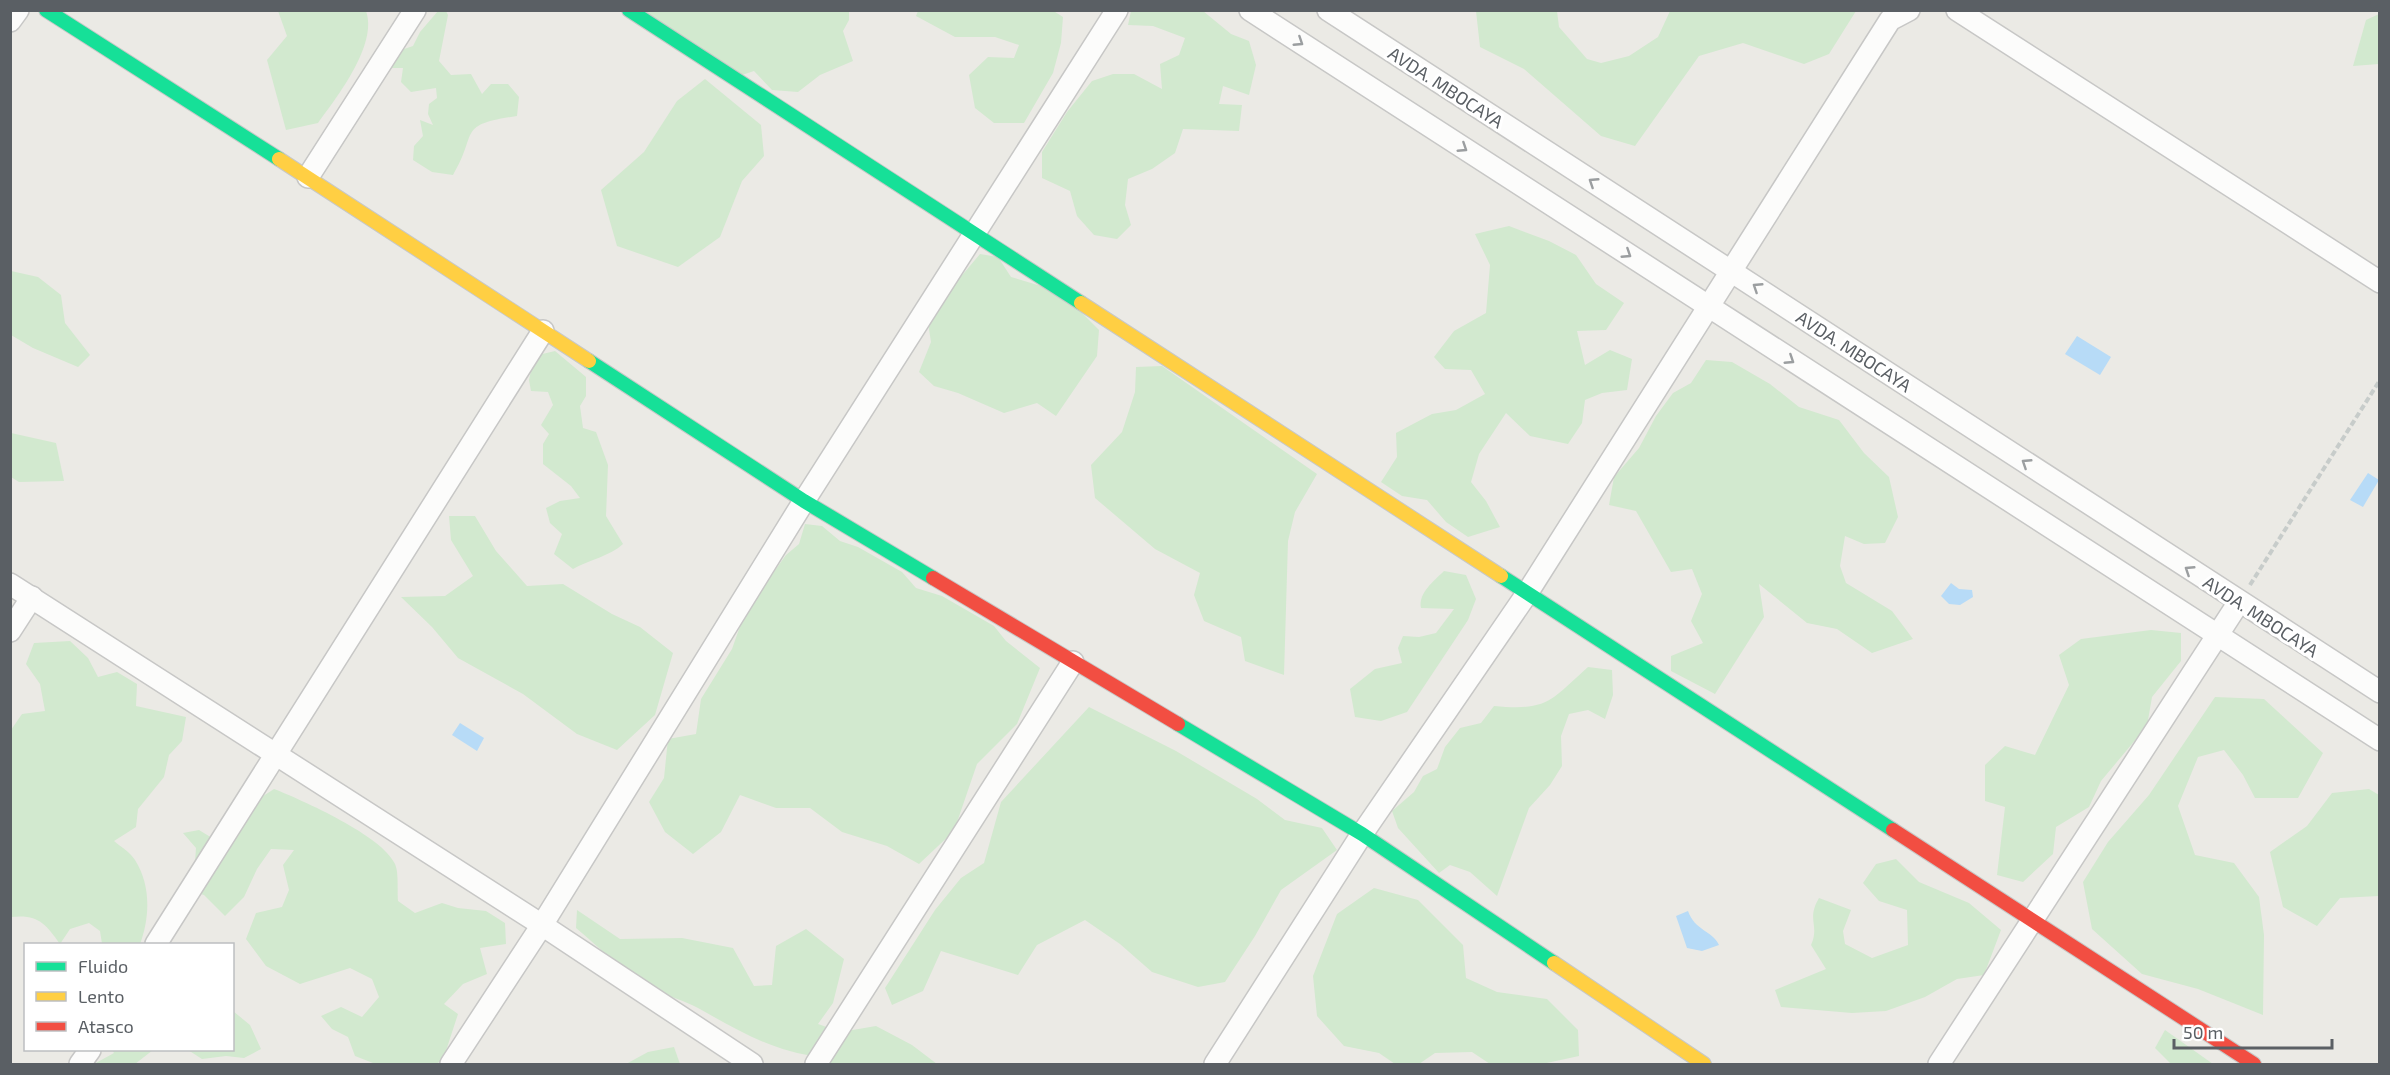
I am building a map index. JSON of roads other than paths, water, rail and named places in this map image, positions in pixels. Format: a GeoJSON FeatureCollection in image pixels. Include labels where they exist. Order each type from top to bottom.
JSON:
{"type":"FeatureCollection","features":[{"type":"Feature","properties":{"kind":"street"},"geometry":{"type":"LineString","coordinates":[[10,21],[18,10]]}},
{"type":"Feature","properties":{"kind":"street"},"geometry":{"type":"LineString","coordinates":[[46,10],[308,177],[804,501],[1362,834],[1704,1065]]}},
{"type":"Feature","properties":{"kind":"street"},"geometry":{"type":"LineString","coordinates":[[308,177],[414,10]]}},
{"type":"Feature","properties":{"kind":"street"},"geometry":{"type":"LineString","coordinates":[[629,10],[1526,595],[2254,1065]]}},
{"type":"Feature","properties":{"kind":"street"},"geometry":{"type":"LineString","coordinates":[[451,1065],[542,925],[804,501],[1117,10]]}},
{"type":"Feature","properties":{"kind":"street"},"geometry":{"type":"LineString","coordinates":[[1250,10],[2379,740]]}},
{"type":"Feature","properties":{"kind":"street","name":"AVDA. MBOCAYA"},"geometry":{"type":"LineString","coordinates":[[1328,10],[2379,692]]}},
{"type":"Feature","properties":{"kind":"street"},"geometry":{"type":"LineString","coordinates":[[1215,1065],[1362,834],[1526,595],[1890,20],[1909,10]]}},
{"type":"Feature","properties":{"kind":"street"},"geometry":{"type":"LineString","coordinates":[[1957,10],[2379,282]]}},
{"type":"Feature","properties":{"kind":"street"},"geometry":{"type":"LineString","coordinates":[[157,943],[543,331]]}},
{"type":"Feature","properties":{"kind":"street"},"geometry":{"type":"LineString","coordinates":[[10,584],[542,925],[752,1065]]}},
{"type":"Feature","properties":{"kind":"street"},"geometry":{"type":"LineString","coordinates":[[10,631],[32,597]]}},
{"type":"Feature","properties":{"kind":"street"},"geometry":{"type":"LineString","coordinates":[[1939,1065],[2239,602]]}},
{"type":"Feature","properties":{"kind":"street"},"geometry":{"type":"LineString","coordinates":[[816,1065],[1073,662]]}},
{"type":"Feature","properties":{"kind":"street"},"geometry":{"type":"LineString","coordinates":[[80,1065],[89,1051]]}},
{"type":"Feature","properties":{"kind":"water"},"geometry":{"type":"Polygon","coordinates":[[[2077,336],[2111,357],[2100,375],[2065,354],[2077,336]]]}},
{"type":"Feature","properties":{"kind":"water"},"geometry":{"type":"Polygon","coordinates":[[[2368,473],[2379,480],[2363,507],[2350,500],[2368,473]]]}},
{"type":"Feature","properties":{"kind":"water"},"geometry":{"type":"Polygon","coordinates":[[[1951,583],[1959,589],[1972,590],[1973,597],[1960,605],[1949,604],[1941,596],[1951,583]]]}},
{"type":"Feature","properties":{"kind":"water"},"geometry":{"type":"Polygon","coordinates":[[[460,723],[484,738],[477,751],[452,735],[460,723]]]}},
{"type":"Feature","properties":{"kind":"water"},"geometry":{"type":"Polygon","coordinates":[[[1688,911],[1695,923],[1712,936],[1719,945],[1702,951],[1687,948],[1676,916],[1688,911]]]}}]}
